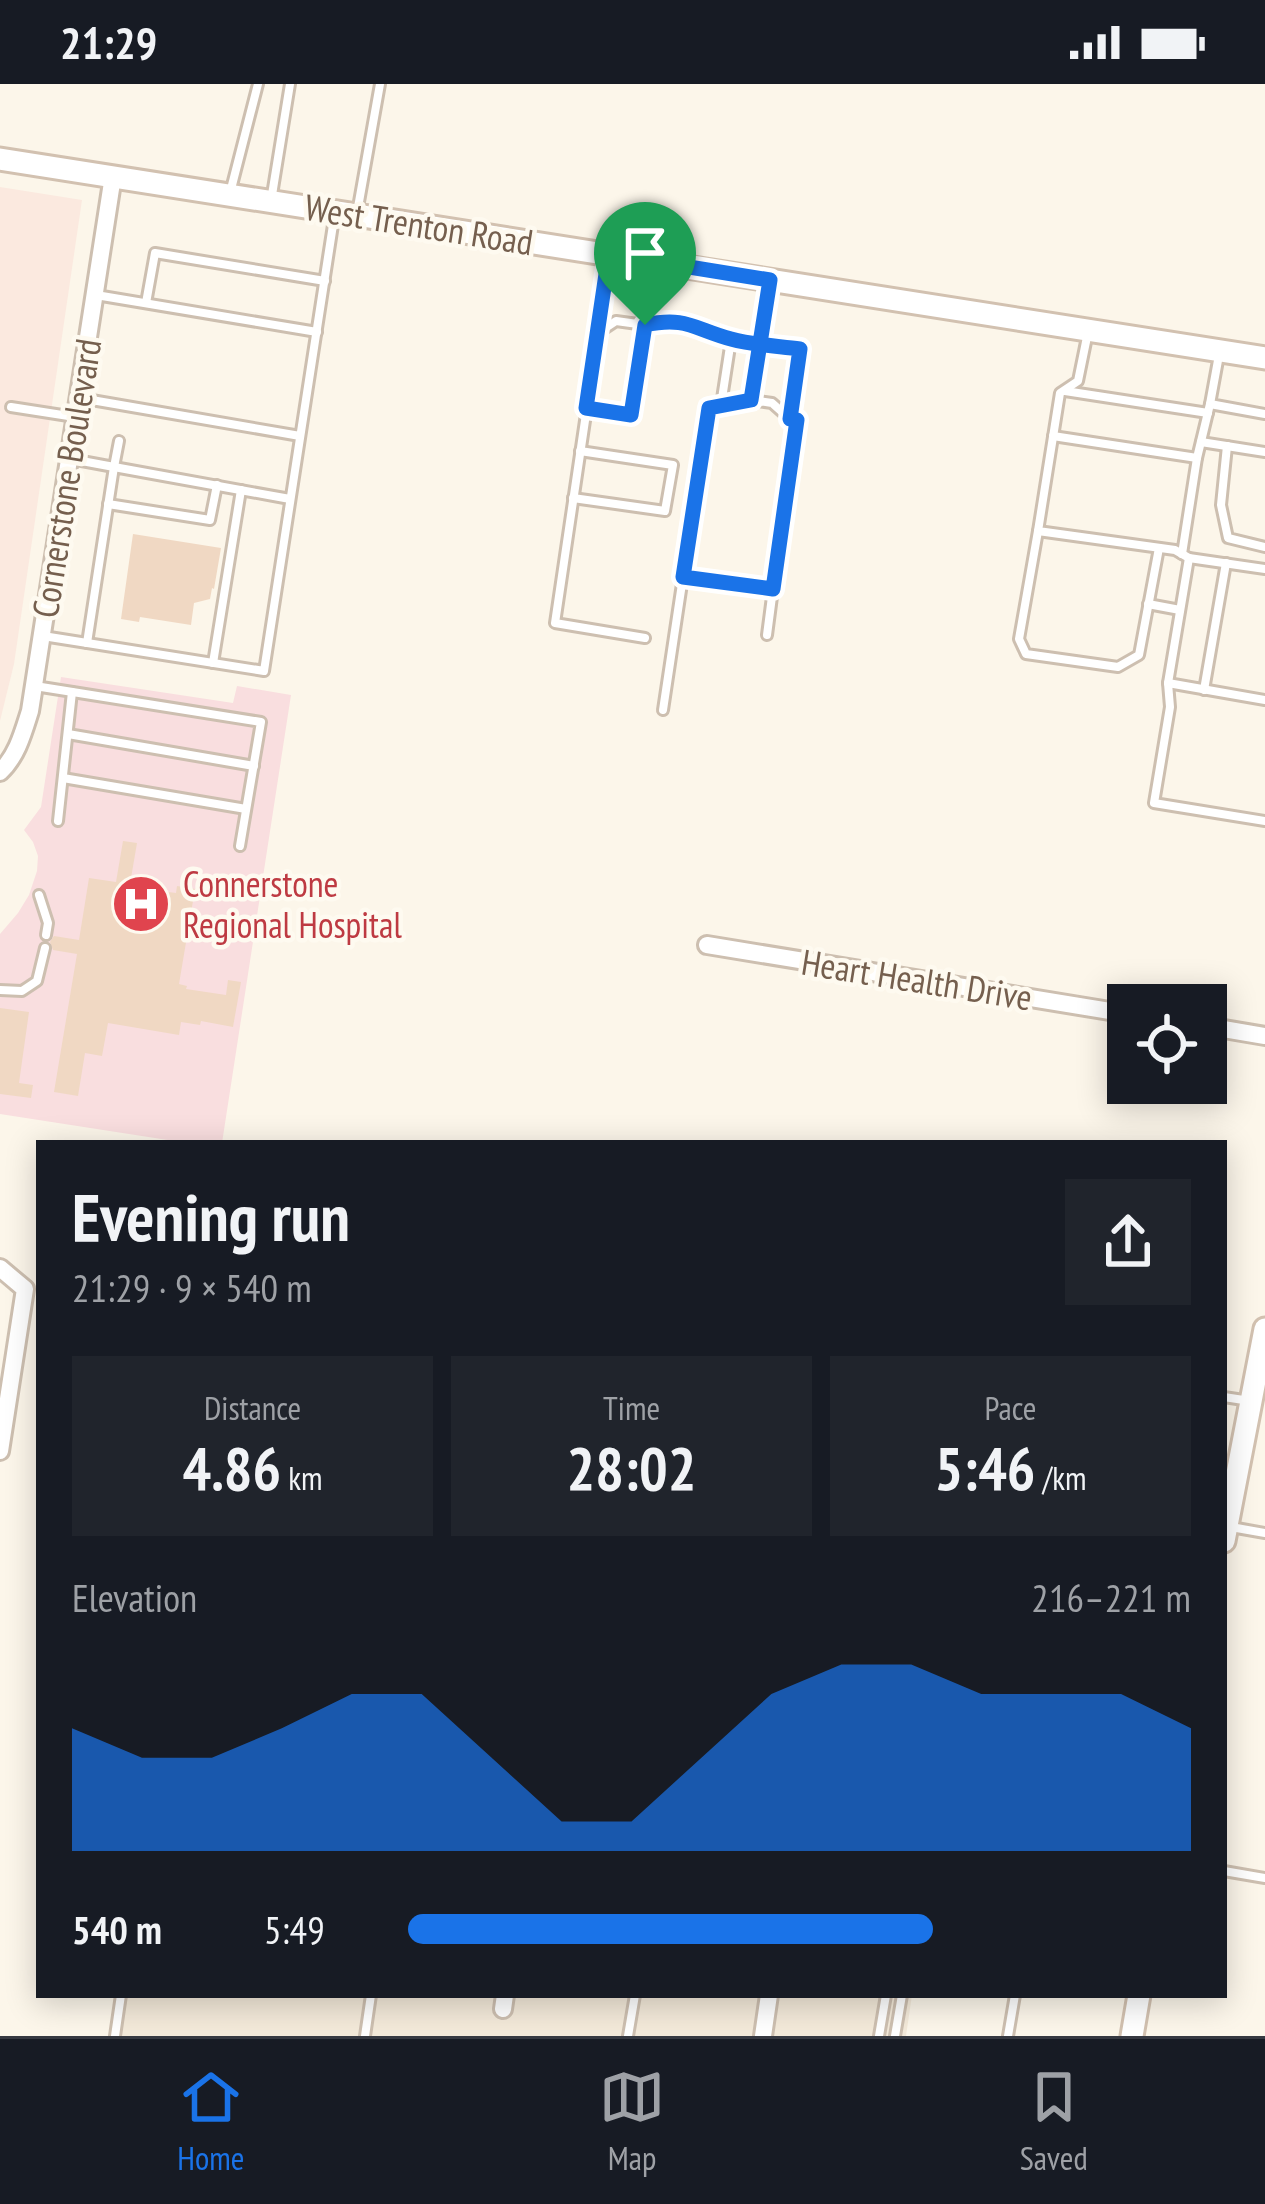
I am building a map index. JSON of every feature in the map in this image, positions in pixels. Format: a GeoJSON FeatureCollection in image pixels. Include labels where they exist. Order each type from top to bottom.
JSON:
{"type":"FeatureCollection","features":[{"type":"Feature","properties":{"kind":"main road","name":"West Trenton Road"},"geometry":{"type":"LineString","coordinates":[[0,160],[1265,358]]}},
{"type":"Feature","properties":{"kind":"main road"},"geometry":{"type":"LineString","coordinates":[[1227,1524],[1264,1337]]}},
{"type":"Feature","properties":{"kind":"main road"},"geometry":{"type":"LineString","coordinates":[[1132,2036],[1138,1998]]}},
{"type":"Feature","properties":{"kind":"street","name":"Cornerstone Boulevard"},"geometry":{"type":"LineString","coordinates":[[0,772],[21,741],[30,711],[113,176]]}},
{"type":"Feature","properties":{"kind":"street","name":"Heart Health Drive"},"geometry":{"type":"LineString","coordinates":[[707,945],[1107,1011]]}},
{"type":"Feature","properties":{"kind":"street"},"geometry":{"type":"LineString","coordinates":[[1227,1030],[1265,1036]]}},
{"type":"Feature","properties":{"kind":"street"},"geometry":{"type":"LineString","coordinates":[[0,1268],[25,1288],[6,1380],[0,1451]]}},
{"type":"Feature","properties":{"kind":"street"},"geometry":{"type":"LineString","coordinates":[[763,2036],[769,1998]]}},
{"type":"Feature","properties":{"kind":"lane"},"geometry":{"type":"LineString","coordinates":[[230,194],[258,84]]}},
{"type":"Feature","properties":{"kind":"lane"},"geometry":{"type":"LineString","coordinates":[[271,201],[290,84]]}},
{"type":"Feature","properties":{"kind":"lane"},"geometry":{"type":"LineString","coordinates":[[42,636],[264,670],[325,281],[380,84]]}},
{"type":"Feature","properties":{"kind":"lane"},"geometry":{"type":"LineString","coordinates":[[146,303],[155,253],[325,281]]}},
{"type":"Feature","properties":{"kind":"lane"},"geometry":{"type":"LineString","coordinates":[[609,254],[555,623],[645,638]]}},
{"type":"Feature","properties":{"kind":"lane"},"geometry":{"type":"LineString","coordinates":[[751,400],[770,280]]}},
{"type":"Feature","properties":{"kind":"lane"},"geometry":{"type":"LineString","coordinates":[[95,295],[317,332]]}},
{"type":"Feature","properties":{"kind":"lane"},"geometry":{"type":"LineString","coordinates":[[598,333],[616,321],[645,325],[668,320],[731,340],[800,349],[790,419]]}},
{"type":"Feature","properties":{"kind":"lane"},"geometry":{"type":"LineString","coordinates":[[586,408],[631,415],[645,325]]}},
{"type":"Feature","properties":{"kind":"lane"},"geometry":{"type":"LineString","coordinates":[[1089,330],[1078,381],[1060,393],[1019,639],[1026,654],[1118,667],[1138,655],[1159,548]]}},
{"type":"Feature","properties":{"kind":"lane"},"geometry":{"type":"LineString","coordinates":[[721,405],[731,340]]}},
{"type":"Feature","properties":{"kind":"lane"},"geometry":{"type":"LineString","coordinates":[[1220,350],[1197,458],[1168,683],[1170,707],[1154,802],[1265,821]]}},
{"type":"Feature","properties":{"kind":"lane"},"geometry":{"type":"LineString","coordinates":[[1064,390],[1250,417],[1265,415],[1264,425]]}},
{"type":"Feature","properties":{"kind":"lane"},"geometry":{"type":"LineString","coordinates":[[79,398],[301,436]]}},
{"type":"Feature","properties":{"kind":"lane"},"geometry":{"type":"LineString","coordinates":[[663,710],[709,408],[751,400],[772,404],[797,420],[767,635]]}},
{"type":"Feature","properties":{"kind":"lane"},"geometry":{"type":"LineString","coordinates":[[11,407],[76,417]]}},
{"type":"Feature","properties":{"kind":"lane"},"geometry":{"type":"LineString","coordinates":[[1053,436],[1197,458]]}},
{"type":"Feature","properties":{"kind":"lane"},"geometry":{"type":"LineString","coordinates":[[87,643],[119,441]]}},
{"type":"Feature","properties":{"kind":"lane"},"geometry":{"type":"LineString","coordinates":[[1201,442],[1262,448]]}},
{"type":"Feature","properties":{"kind":"lane"},"geometry":{"type":"LineString","coordinates":[[1227,446],[1221,506],[1228,538],[1265,547]]}},
{"type":"Feature","properties":{"kind":"lane"},"geometry":{"type":"LineString","coordinates":[[573,498],[665,511],[673,465],[580,451]]}},
{"type":"Feature","properties":{"kind":"lane"},"geometry":{"type":"LineString","coordinates":[[69,459],[290,499]]}},
{"type":"Feature","properties":{"kind":"lane"},"geometry":{"type":"LineString","coordinates":[[108,504],[210,520],[217,485]]}},
{"type":"Feature","properties":{"kind":"lane"},"geometry":{"type":"LineString","coordinates":[[213,663],[242,490]]}},
{"type":"Feature","properties":{"kind":"lane"},"geometry":{"type":"LineString","coordinates":[[1038,531],[1265,569]]}},
{"type":"Feature","properties":{"kind":"lane"},"geometry":{"type":"LineString","coordinates":[[1204,689],[1226,563]]}},
{"type":"Feature","properties":{"kind":"lane"},"geometry":{"type":"LineString","coordinates":[[683,577],[773,589]]}},
{"type":"Feature","properties":{"kind":"lane"},"geometry":{"type":"LineString","coordinates":[[1148,604],[1180,610]]}},
{"type":"Feature","properties":{"kind":"lane"},"geometry":{"type":"LineString","coordinates":[[1168,683],[1265,700]]}},
{"type":"Feature","properties":{"kind":"lane"},"geometry":{"type":"LineString","coordinates":[[34,686],[261,722],[240,846]]}},
{"type":"Feature","properties":{"kind":"lane"},"geometry":{"type":"LineString","coordinates":[[58,821],[72,692]]}},
{"type":"Feature","properties":{"kind":"lane"},"geometry":{"type":"LineString","coordinates":[[68,734],[254,766]]}},
{"type":"Feature","properties":{"kind":"lane"},"geometry":{"type":"LineString","coordinates":[[63,778],[246,809]]}},
{"type":"Feature","properties":{"kind":"lane"},"geometry":{"type":"LineString","coordinates":[[39,896],[48,922],[46,935]]}},
{"type":"Feature","properties":{"kind":"lane"},"geometry":{"type":"LineString","coordinates":[[0,990],[22,991],[37,981],[45,948]]}},
{"type":"Feature","properties":{"kind":"lane"},"geometry":{"type":"LineString","coordinates":[[1227,1397],[1251,1401]]}},
{"type":"Feature","properties":{"kind":"lane"},"geometry":{"type":"LineString","coordinates":[[1227,1534],[1265,1533]]}},
{"type":"Feature","properties":{"kind":"lane"},"geometry":{"type":"LineString","coordinates":[[1227,1872],[1265,1878]]}},
{"type":"Feature","properties":{"kind":"lane"},"geometry":{"type":"LineString","coordinates":[[115,2036],[121,1998]]}},
{"type":"Feature","properties":{"kind":"lane"},"geometry":{"type":"LineString","coordinates":[[365,2036],[371,1998]]}},
{"type":"Feature","properties":{"kind":"lane"},"geometry":{"type":"LineString","coordinates":[[628,2036],[634,1998]]}},
{"type":"Feature","properties":{"kind":"lane"},"geometry":{"type":"LineString","coordinates":[[879,2036],[885,1998]]}},
{"type":"Feature","properties":{"kind":"lane"},"geometry":{"type":"LineString","coordinates":[[895,2036],[901,1998]]}},
{"type":"Feature","properties":{"kind":"lane"},"geometry":{"type":"LineString","coordinates":[[1008,2036],[1014,1998]]}},
{"type":"Feature","properties":{"kind":"shaded area"},"geometry":{"type":"Polygon","coordinates":[[[0,187],[82,200],[14,664],[0,721],[0,187]]]}},
{"type":"Feature","properties":{"kind":"shaded area","name":"Connerstone Regional Hospital"},"geometry":{"type":"Polygon","coordinates":[[[61,677],[233,703],[237,686],[291,695],[222,1140],[168,1140],[0,1114],[0,934],[29,895],[37,871],[38,856],[24,830],[41,807],[61,677]]]}},
{"type":"Feature","properties":{"kind":"shaded area"},"geometry":{"type":"Polygon","coordinates":[[[116,1998],[912,1998],[906,2036],[110,2036],[116,1998]]]}},
{"type":"Feature","properties":{"kind":"building"},"geometry":{"type":"Polygon","coordinates":[[[133,534],[221,548],[214,589],[210,599],[194,603],[191,625],[140,617],[139,622],[121,619],[133,534]]]}},
{"type":"Feature","properties":{"kind":"building"},"geometry":{"type":"Polygon","coordinates":[[[123,841],[137,843],[132,899],[159,903],[161,891],[176,893],[177,886],[195,889],[179,984],[226,995],[228,980],[241,982],[233,1027],[181,1022],[179,1035],[108,1023],[102,1056],[85,1053],[78,1096],[54,1092],[77,954],[53,950],[50,942],[54,936],[79,940],[89,878],[116,882],[123,841]]]}},
{"type":"Feature","properties":{"kind":"building"},"geometry":{"type":"Polygon","coordinates":[[[0,1008],[29,1012],[19,1083],[33,1085],[31,1098],[0,1094],[0,1008]]]}},
{"type":"Feature","properties":{"kind":"place","name":"Connerstone Regional Hospital"},"geometry":{"type":"Point","coordinates":[141,904]}},
{"type":"Feature","properties":{"kind":"route"},"geometry":{"type":"LineString","coordinates":[[645,325],[631,415],[586,408],[609,254],[770,280],[764,319],[760,344],[751,400],[709,408],[683,577],[773,589],[797,420],[790,419],[800,349],[760,344],[731,340],[688,323],[668,320],[645,325]]}}]}
